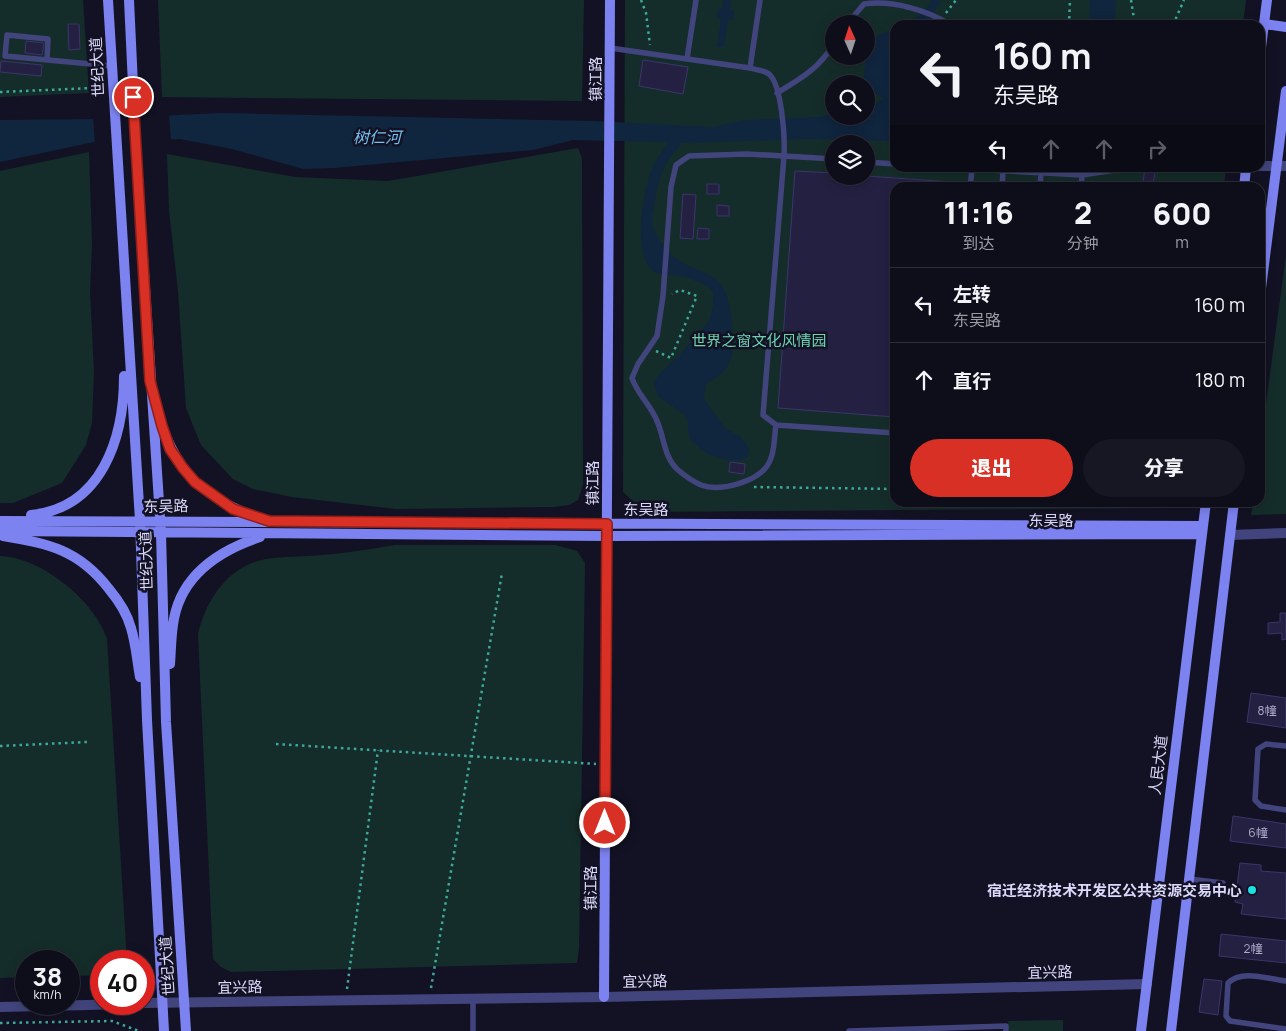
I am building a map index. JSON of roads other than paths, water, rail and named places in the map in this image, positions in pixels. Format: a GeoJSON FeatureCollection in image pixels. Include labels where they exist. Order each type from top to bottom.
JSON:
{"type":"FeatureCollection","features":[{"type":"Feature","properties":{"kind":"street","name":"世纪大道"},"geometry":{"type":"LineString","coordinates":[[108,0],[123,273],[140,522],[147,720],[164,1031]]}},
{"type":"Feature","properties":{"kind":"street","name":"世纪大道"},"geometry":{"type":"LineString","coordinates":[[129,0],[136,149],[160,521],[166,722],[186,1031]]}},
{"type":"Feature","properties":{"kind":"street","name":"镇江路"},"geometry":{"type":"LineString","coordinates":[[604,997],[610,0]]}},
{"type":"Feature","properties":{"kind":"street"},"geometry":{"type":"LineString","coordinates":[[1264,20],[1267,0]]}},
{"type":"Feature","properties":{"kind":"street"},"geometry":{"type":"LineString","coordinates":[[1265,24],[1286,27]]}},
{"type":"Feature","properties":{"kind":"street"},"geometry":{"type":"LineString","coordinates":[[1265,264],[1281,162],[1286,91]]}},
{"type":"Feature","properties":{"kind":"street"},"geometry":{"type":"LineString","coordinates":[[1265,165],[1281,162]]}},
{"type":"Feature","properties":{"kind":"street"},"geometry":{"type":"LineString","coordinates":[[0,520],[46,514],[65,505],[85,490],[111,456],[124,406],[123,273]]}},
{"type":"Feature","properties":{"kind":"street"},"geometry":{"type":"LineString","coordinates":[[150,381],[170,449],[183,468],[195,482],[233,509],[269,521]]}},
{"type":"Feature","properties":{"kind":"street","name":"人民大道"},"geometry":{"type":"LineString","coordinates":[[1141,1031],[1205,507]]}},
{"type":"Feature","properties":{"kind":"street"},"geometry":{"type":"LineString","coordinates":[[1171,1031],[1233,507]]}},
{"type":"Feature","properties":{"kind":"street","name":"东吴路"},"geometry":{"type":"LineString","coordinates":[[0,520],[1202,530]]}},
{"type":"Feature","properties":{"kind":"street","name":"东吴路"},"geometry":{"type":"LineString","coordinates":[[0,531],[607,536],[1202,530]]}},
{"type":"Feature","properties":{"kind":"street"},"geometry":{"type":"LineString","coordinates":[[1230,534],[1286,533]]}},
{"type":"Feature","properties":{"kind":"street"},"geometry":{"type":"LineString","coordinates":[[166,722],[173,624],[185,590],[194,578],[228,550],[270,534]]}},
{"type":"Feature","properties":{"kind":"street"},"geometry":{"type":"LineString","coordinates":[[0,536],[47,544],[70,553],[85,562],[104,583],[126,612],[132,630],[147,720]]}},
{"type":"Feature","properties":{"kind":"street","name":"宜兴路"},"geometry":{"type":"LineString","coordinates":[[155,1003],[604,997],[1147,984]]}},
{"type":"Feature","properties":{"kind":"street"},"geometry":{"type":"LineString","coordinates":[[0,1007],[90,1005]]}},
{"type":"Feature","properties":{"kind":"lane"},"geometry":{"type":"LineString","coordinates":[[687,59],[696,0]]}},
{"type":"Feature","properties":{"kind":"lane"},"geometry":{"type":"LineString","coordinates":[[750,68],[760,0]]}},
{"type":"Feature","properties":{"kind":"lane"},"geometry":{"type":"LineString","coordinates":[[854,15],[859,8],[871,2],[887,1],[916,9],[942,20]]}},
{"type":"Feature","properties":{"kind":"lane"},"geometry":{"type":"LineString","coordinates":[[46,60],[48,39],[7,35],[5,56],[46,60],[112,66]]}},
{"type":"Feature","properties":{"kind":"lane"},"geometry":{"type":"LineString","coordinates":[[610,48],[750,68],[770,75],[780,102],[784,156],[763,415],[776,425],[890,433]]}},
{"type":"Feature","properties":{"kind":"lane"},"geometry":{"type":"LineString","coordinates":[[777,92],[813,71],[825,58]]}},
{"type":"Feature","properties":{"kind":"lane"},"geometry":{"type":"LineString","coordinates":[[776,425],[769,464],[760,475],[746,482],[724,486],[701,485],[677,469],[660,434],[658,422],[635,387],[632,378],[638,364],[650,349],[657,336],[663,299],[673,173],[676,165],[689,156],[747,154],[825,158]]}},
{"type":"Feature","properties":{"kind":"lane"},"geometry":{"type":"LineString","coordinates":[[875,163],[890,164]]}},
{"type":"Feature","properties":{"kind":"lane"},"geometry":{"type":"LineString","coordinates":[[1022,172],[1082,176],[1105,172]]}},
{"type":"Feature","properties":{"kind":"lane"},"geometry":{"type":"LineString","coordinates":[[1040,182],[1041,173]]}},
{"type":"Feature","properties":{"kind":"lane"},"geometry":{"type":"LineString","coordinates":[[1082,176],[1082,182]]}},
{"type":"Feature","properties":{"kind":"lane"},"geometry":{"type":"LineString","coordinates":[[1286,746],[1266,744],[1258,749],[1255,800],[1262,806],[1286,810]]}},
{"type":"Feature","properties":{"kind":"lane"},"geometry":{"type":"LineString","coordinates":[[1189,879],[1223,883]]}},
{"type":"Feature","properties":{"kind":"lane"},"geometry":{"type":"LineString","coordinates":[[1286,981],[1241,975],[1232,979],[1228,983],[1226,1016],[1230,1021],[1286,1029]]}},
{"type":"Feature","properties":{"kind":"lane"},"geometry":{"type":"LineString","coordinates":[[473,999],[473,1031]]}},
{"type":"Feature","properties":{"kind":"lane"},"geometry":{"type":"LineString","coordinates":[[849,1031],[1006,1026],[1006,1031]]}},
{"type":"Feature","properties":{"kind":"water"},"geometry":{"type":"Polygon","coordinates":[[[723,0],[731,0],[730,10],[734,11],[733,20],[728,20],[724,47],[717,47],[721,19],[717,18],[718,9],[722,9],[723,0]]]}},
{"type":"Feature","properties":{"kind":"water"},"geometry":{"type":"Polygon","coordinates":[[[932,0],[942,0],[928,20],[915,20],[918,16],[932,0]]]}},
{"type":"Feature","properties":{"kind":"water"},"geometry":{"type":"Polygon","coordinates":[[[1090,0],[1116,0],[1114,20],[1089,20],[1090,0]]]}},
{"type":"Feature","properties":{"kind":"water","name":"树仁河"},"geometry":{"type":"Polygon","coordinates":[[[890,31],[890,141],[875,141],[875,135],[825,135],[825,139],[682,143],[662,172],[657,188],[652,219],[657,237],[674,257],[704,272],[720,283],[727,298],[732,321],[732,354],[726,369],[706,384],[704,399],[725,428],[741,437],[749,448],[748,457],[741,459],[733,460],[717,457],[696,445],[691,439],[685,416],[657,395],[654,383],[660,373],[679,356],[709,321],[713,306],[713,291],[708,287],[687,278],[655,272],[648,265],[643,253],[641,223],[645,192],[654,165],[668,142],[573,140],[533,150],[334,168],[303,169],[232,149],[180,139],[94,142],[0,162],[0,120],[93,119],[221,113],[593,121],[713,127],[744,120],[825,116],[825,125],[875,125],[875,104],[883,99],[875,94],[875,75],[864,75],[865,65],[875,65],[876,37],[890,31]]]}},
{"type":"Feature","properties":{"kind":"place","name":"宿迁经济技术开发区公共资源交易中心"},"geometry":{"type":"Point","coordinates":[1252,890]}},
{"type":"Feature","properties":{"kind":"park label","name":"世界之窗文化风情园"},"geometry":{"type":"Point","coordinates":[759,340]}}]}
